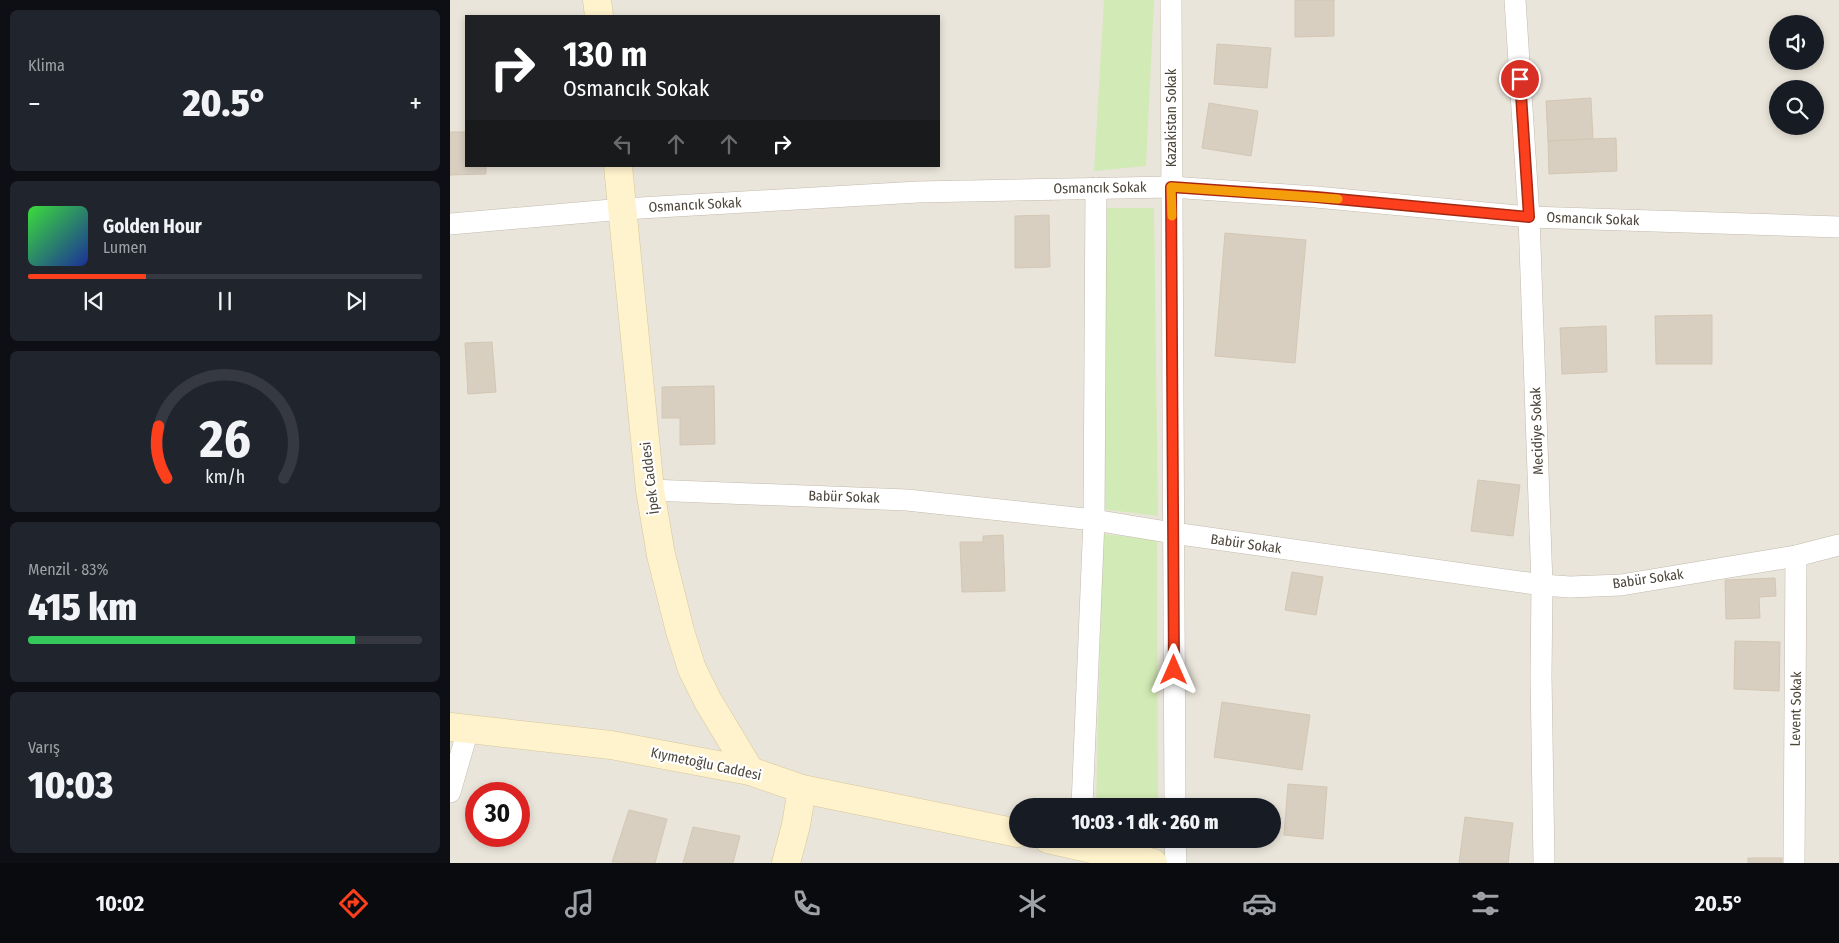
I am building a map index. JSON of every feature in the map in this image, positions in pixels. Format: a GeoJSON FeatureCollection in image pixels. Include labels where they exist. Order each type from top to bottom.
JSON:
{"type":"FeatureCollection","features":[{"type":"Feature","properties":{"kind":"street"},"geometry":{"type":"LineString","coordinates":[[597,0],[599,15]]}},
{"type":"Feature","properties":{"kind":"street","name":"Kazakistan Sokak"},"geometry":{"type":"LineString","coordinates":[[1172,0],[1171,187],[1175,798]]}},
{"type":"Feature","properties":{"kind":"street","name":"Mecidiye Sokak"},"geometry":{"type":"LineString","coordinates":[[1515,0],[1529,217],[1542,585],[1541,675],[1544,863]]}},
{"type":"Feature","properties":{"kind":"street","name":"İpek Caddesi"},"geometry":{"type":"LineString","coordinates":[[618,167],[650,490],[661,555],[680,631],[692,669],[708,701],[750,771]]}},
{"type":"Feature","properties":{"kind":"street","name":"Osmancık Sokak"},"geometry":{"type":"LineString","coordinates":[[450,224],[623,209],[918,192],[1171,187],[1316,197],[1529,217],[1839,227]]}},
{"type":"Feature","properties":{"kind":"street"},"geometry":{"type":"LineString","coordinates":[[1082,798],[1094,520],[1096,188]]}},
{"type":"Feature","properties":{"kind":"street","name":"Babür Sokak"},"geometry":{"type":"LineString","coordinates":[[650,490],[907,500],[1094,520],[1173,533],[1542,585],[1570,587],[1621,585],[1796,556],[1839,545]]}},
{"type":"Feature","properties":{"kind":"street","name":"Levent Sokak"},"geometry":{"type":"LineString","coordinates":[[1794,863],[1796,556]]}},
{"type":"Feature","properties":{"kind":"street"},"geometry":{"type":"LineString","coordinates":[[450,792],[459,729]]}},
{"type":"Feature","properties":{"kind":"street","name":"Kıymetoğlu Caddesi"},"geometry":{"type":"LineString","coordinates":[[459,729],[611,745],[750,771],[802,788],[1009,831]]}},
{"type":"Feature","properties":{"kind":"street"},"geometry":{"type":"LineString","coordinates":[[786,863],[796,825],[802,788]]}},
{"type":"Feature","properties":{"kind":"street"},"geometry":{"type":"LineString","coordinates":[[1102,848],[1153,863]]}},
{"type":"Feature","properties":{"kind":"street"},"geometry":{"type":"LineString","coordinates":[[1175,848],[1176,863]]}},
{"type":"Feature","properties":{"kind":"shaded area"},"geometry":{"type":"Polygon","coordinates":[[[450,0],[1839,0],[1839,863],[450,863],[450,0]]]}},
{"type":"Feature","properties":{"kind":"green space"},"geometry":{"type":"Polygon","coordinates":[[[1104,0],[1154,0],[1146,166],[1094,171],[1104,0]]]}},
{"type":"Feature","properties":{"kind":"green space"},"geometry":{"type":"Polygon","coordinates":[[[1107,208],[1154,208],[1158,516],[1101,509],[1107,208]]]}},
{"type":"Feature","properties":{"kind":"green space"},"geometry":{"type":"Polygon","coordinates":[[[1103,534],[1157,540],[1158,798],[1096,798],[1103,534]]]}},
{"type":"Feature","properties":{"kind":"building"},"geometry":{"type":"Polygon","coordinates":[[[1295,0],[1334,0],[1334,36],[1295,37],[1295,0]]]}},
{"type":"Feature","properties":{"kind":"building"},"geometry":{"type":"Polygon","coordinates":[[[1217,44],[1271,48],[1267,88],[1214,84],[1217,44]]]}},
{"type":"Feature","properties":{"kind":"building"},"geometry":{"type":"Polygon","coordinates":[[[1591,98],[1593,139],[1548,141],[1546,101],[1591,98]]]}},
{"type":"Feature","properties":{"kind":"building"},"geometry":{"type":"Polygon","coordinates":[[[1209,103],[1258,111],[1251,156],[1202,148],[1209,103]]]}},
{"type":"Feature","properties":{"kind":"building"},"geometry":{"type":"Polygon","coordinates":[[[450,132],[465,132],[465,167],[486,167],[486,174],[450,175],[450,132]]]}},
{"type":"Feature","properties":{"kind":"building"},"geometry":{"type":"Polygon","coordinates":[[[1616,138],[1617,171],[1549,174],[1548,141],[1616,138]]]}},
{"type":"Feature","properties":{"kind":"building"},"geometry":{"type":"Polygon","coordinates":[[[1049,215],[1050,267],[1015,268],[1015,216],[1049,215]]]}},
{"type":"Feature","properties":{"kind":"building"},"geometry":{"type":"Polygon","coordinates":[[[1225,233],[1306,240],[1295,363],[1215,356],[1225,233]]]}},
{"type":"Feature","properties":{"kind":"building"},"geometry":{"type":"Polygon","coordinates":[[[1712,315],[1712,364],[1656,364],[1655,316],[1712,315]]]}},
{"type":"Feature","properties":{"kind":"building"},"geometry":{"type":"Polygon","coordinates":[[[1606,326],[1607,372],[1562,374],[1560,328],[1606,326]]]}},
{"type":"Feature","properties":{"kind":"building"},"geometry":{"type":"Polygon","coordinates":[[[492,342],[496,392],[468,394],[465,343],[492,342]]]}},
{"type":"Feature","properties":{"kind":"building"},"geometry":{"type":"Polygon","coordinates":[[[714,386],[715,444],[680,445],[680,418],[662,418],[662,387],[714,386]]]}},
{"type":"Feature","properties":{"kind":"building"},"geometry":{"type":"Polygon","coordinates":[[[1478,480],[1520,485],[1513,536],[1471,531],[1478,480]]]}},
{"type":"Feature","properties":{"kind":"building"},"geometry":{"type":"Polygon","coordinates":[[[1003,535],[1005,591],[962,592],[960,542],[983,542],[983,536],[1003,535]]]}},
{"type":"Feature","properties":{"kind":"building"},"geometry":{"type":"Polygon","coordinates":[[[1292,572],[1323,577],[1316,615],[1285,610],[1292,572]]]}},
{"type":"Feature","properties":{"kind":"building"},"geometry":{"type":"Polygon","coordinates":[[[1775,578],[1776,596],[1759,597],[1760,618],[1726,619],[1725,580],[1775,578]]]}},
{"type":"Feature","properties":{"kind":"building"},"geometry":{"type":"Polygon","coordinates":[[[1735,641],[1780,642],[1779,691],[1734,689],[1735,641]]]}},
{"type":"Feature","properties":{"kind":"building"},"geometry":{"type":"Polygon","coordinates":[[[1222,702],[1310,715],[1302,770],[1214,757],[1222,702]]]}},
{"type":"Feature","properties":{"kind":"building"},"geometry":{"type":"Polygon","coordinates":[[[1288,784],[1327,787],[1323,839],[1284,835],[1288,784]]]}},
{"type":"Feature","properties":{"kind":"building"},"geometry":{"type":"Polygon","coordinates":[[[629,810],[667,819],[655,863],[612,862],[629,810]]]}},
{"type":"Feature","properties":{"kind":"building"},"geometry":{"type":"Polygon","coordinates":[[[1465,817],[1513,823],[1508,863],[1459,863],[1465,817]]]}},
{"type":"Feature","properties":{"kind":"building"},"geometry":{"type":"Polygon","coordinates":[[[693,827],[740,836],[733,863],[683,863],[693,827]]]}},
{"type":"Feature","properties":{"kind":"building"},"geometry":{"type":"Polygon","coordinates":[[[1748,858],[1782,858],[1782,863],[1748,863],[1748,858]]]}},
{"type":"Feature","properties":{"kind":"slow traffic"},"geometry":{"type":"LineString","coordinates":[[1172,216],[1171,187],[1338,199]]}},
{"type":"Feature","properties":{"kind":"route"},"geometry":{"type":"LineString","coordinates":[[1174,670],[1171,187],[1316,197],[1529,217],[1520,79]]}}]}
